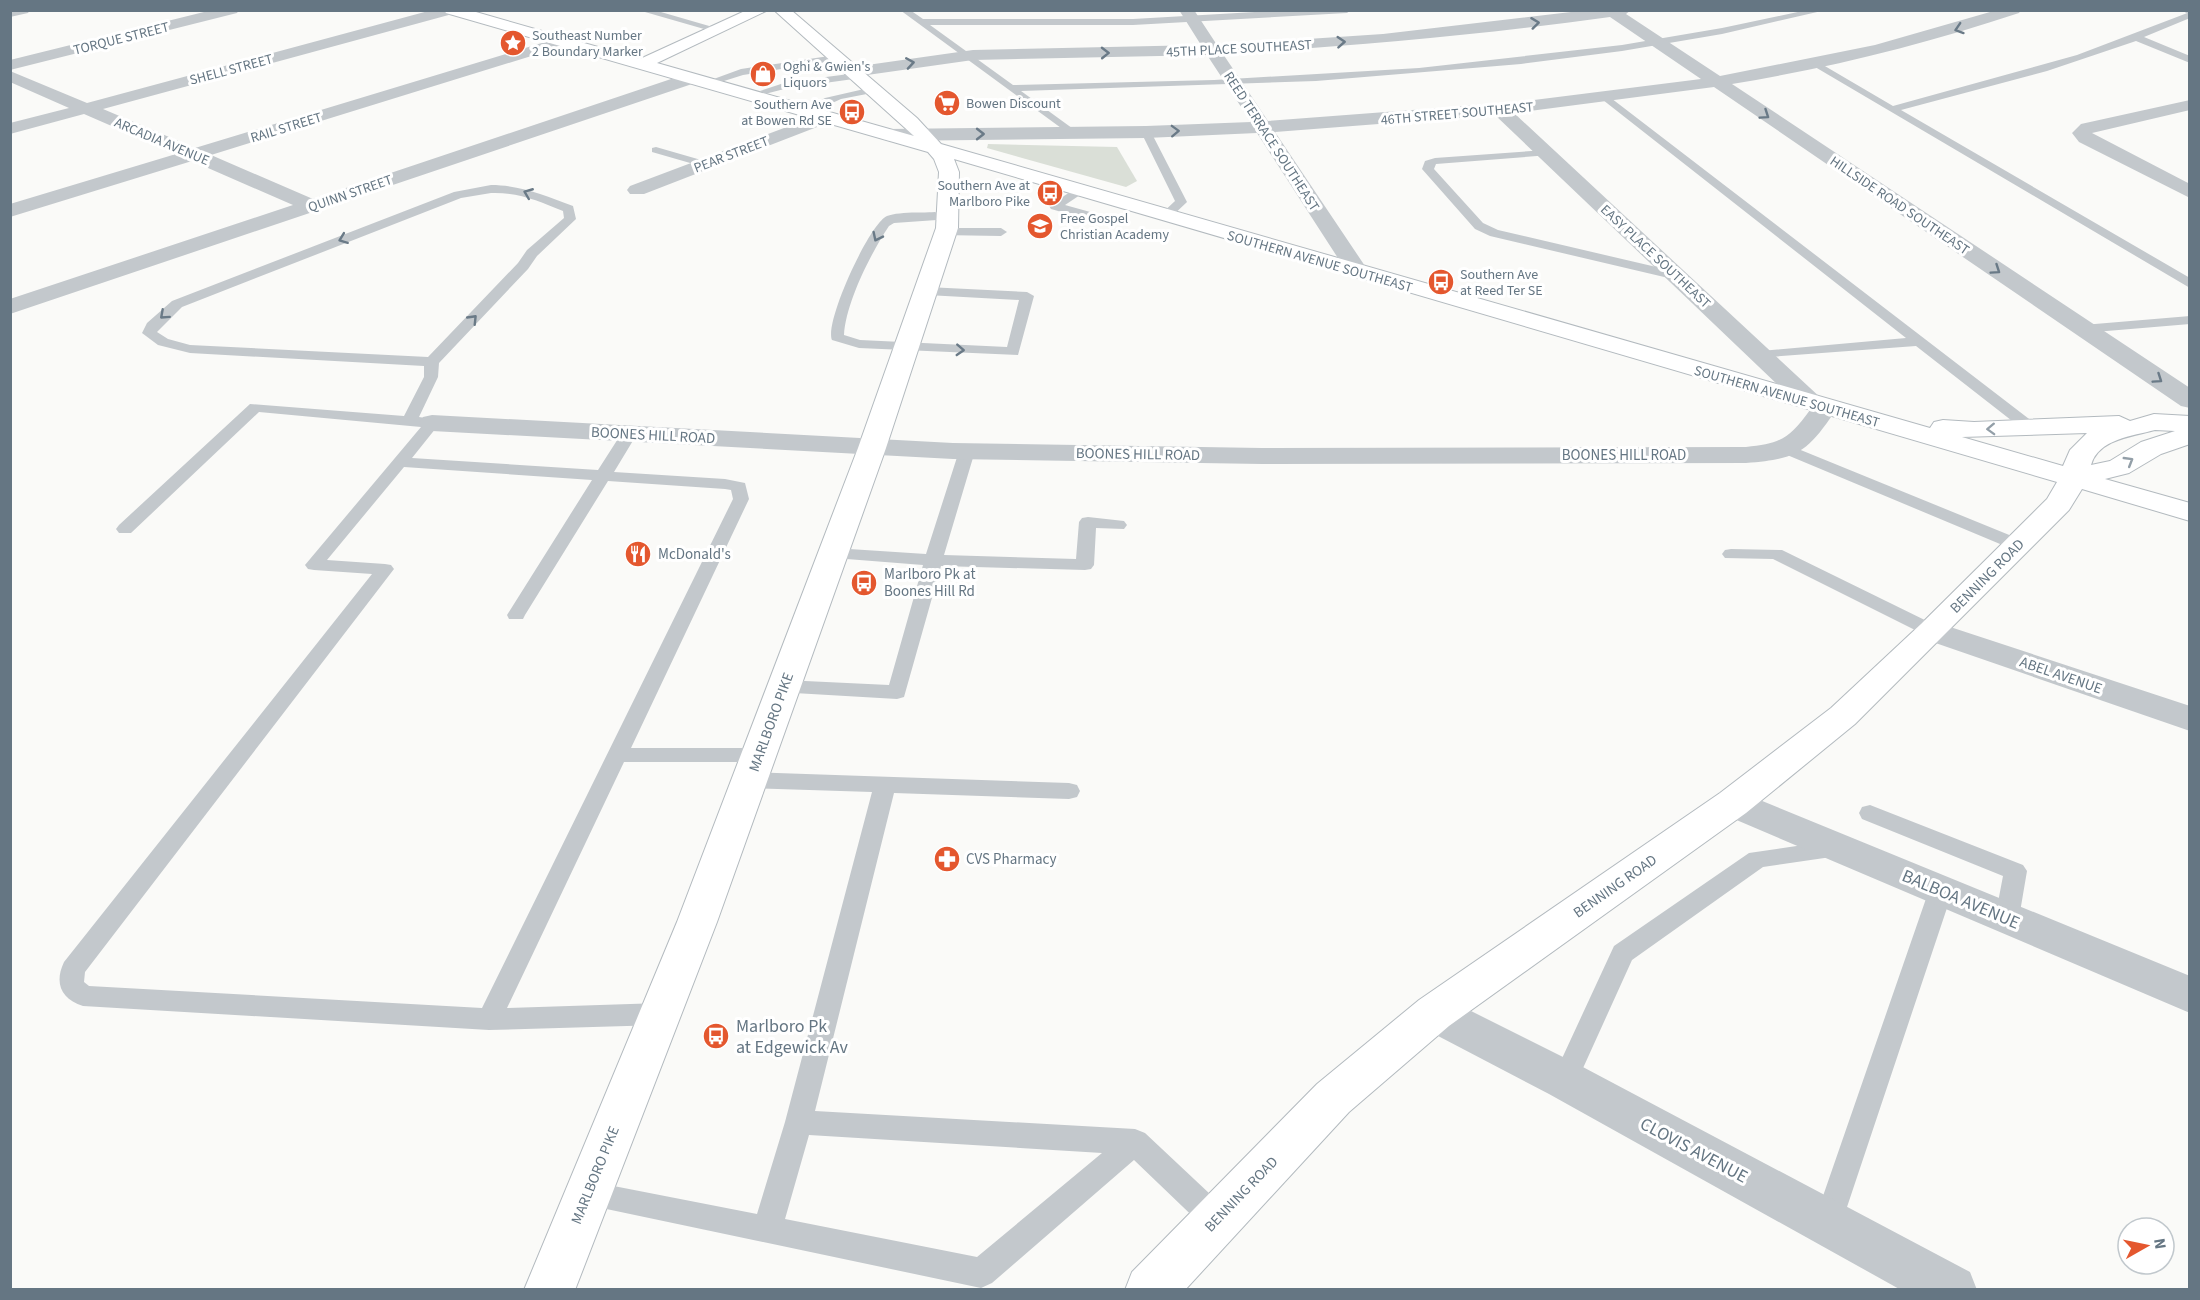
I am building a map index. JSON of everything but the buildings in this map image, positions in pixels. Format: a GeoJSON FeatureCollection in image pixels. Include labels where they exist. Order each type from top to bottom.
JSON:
{"type":"FeatureCollection","features":[{"type":"Feature","properties":{"kind":"main road","name":"SOUTHERN AVENUE SOUTHEAST"},"geometry":{"type":"LineString","coordinates":[[451,10],[824,118],[889,135],[928,141],[1165,216],[2190,512]]}},
{"type":"Feature","properties":{"kind":"main road"},"geometry":{"type":"LineString","coordinates":[[640,65],[761,10]]}},
{"type":"Feature","properties":{"kind":"main road"},"geometry":{"type":"LineString","coordinates":[[781,10],[928,141]]}},
{"type":"Feature","properties":{"kind":"main road","name":"MARLBORO PIKE"},"geometry":{"type":"LineString","coordinates":[[549,1290],[698,922],[834,553],[927,291],[946,224],[949,172],[928,141]]}},
{"type":"Feature","properties":{"kind":"main road"},"geometry":{"type":"LineString","coordinates":[[1867,419],[1974,430],[2154,422],[2190,424]]}},
{"type":"Feature","properties":{"kind":"main road","name":"BENNING ROAD"},"geometry":{"type":"LineString","coordinates":[[1150,1290],[1333,1098],[1434,1013],[1733,803],[1843,716],[2059,504],[2074,478],[2079,456],[2097,438],[2154,422]]}},
{"type":"Feature","properties":{"kind":"main road"},"geometry":{"type":"LineString","coordinates":[[2074,478],[2119,467],[2151,448],[2190,435]]}},
{"type":"Feature","properties":{"kind":"street"},"geometry":{"type":"LineString","coordinates":[[10,13],[23,10]]}},
{"type":"Feature","properties":{"kind":"street","name":"TORQUE STREET"},"geometry":{"type":"LineString","coordinates":[[10,65],[232,10]]}},
{"type":"Feature","properties":{"kind":"street","name":"SHELL STREET"},"geometry":{"type":"LineString","coordinates":[[10,129],[451,10]]}},
{"type":"Feature","properties":{"kind":"street","name":"46TH STREET SOUTHEAST"},"geometry":{"type":"LineString","coordinates":[[928,141],[1072,133],[1263,127],[1500,110],[1607,98],[1815,64],[1922,40],[2014,10]]}},
{"type":"Feature","properties":{"kind":"street","name":"HILLSIDE ROAD SOUTHEAST"},"geometry":{"type":"LineString","coordinates":[[1616,11],[1716,82],[2190,400]]}},
{"type":"Feature","properties":{"kind":"street","name":"45TH PLACE SOUTHEAST"},"geometry":{"type":"LineString","coordinates":[[855,74],[964,55],[1211,50],[1436,34],[1616,11]]}},
{"type":"Feature","properties":{"kind":"street","name":"REED TERRACE SOUTHEAST"},"geometry":{"type":"LineString","coordinates":[[1189,15],[1358,272]]}},
{"type":"Feature","properties":{"kind":"street","name":"RAIL STREET"},"geometry":{"type":"LineString","coordinates":[[10,211],[561,42]]}},
{"type":"Feature","properties":{"kind":"street","name":"ARCADIA AVENUE"},"geometry":{"type":"LineString","coordinates":[[10,76],[313,206]]}},
{"type":"Feature","properties":{"kind":"street","name":"QUINN STREET"},"geometry":{"type":"LineString","coordinates":[[10,307],[697,81]]}},
{"type":"Feature","properties":{"kind":"street"},"geometry":{"type":"LineString","coordinates":[[2190,105],[2087,128],[2081,134],[2190,192]]}},
{"type":"Feature","properties":{"kind":"street","name":"EASY PLACE SOUTHEAST"},"geometry":{"type":"LineString","coordinates":[[1500,110],[1761,355],[1818,405]]}},
{"type":"Feature","properties":{"kind":"street","name":"PEAR STREET"},"geometry":{"type":"LineString","coordinates":[[637,190],[824,118]]}},
{"type":"Feature","properties":{"kind":"street","name":"BOONES HILL ROAD"},"geometry":{"type":"LineString","coordinates":[[420,422],[872,448],[967,451],[1262,456],[1746,455],[1773,453],[1796,445],[1818,405]]}},
{"type":"Feature","properties":{"kind":"street","name":"ABEL AVENUE"},"geometry":{"type":"LineString","coordinates":[[1932,631],[2190,719]]}},
{"type":"Feature","properties":{"kind":"street","name":"BALBOA AVENUE"},"geometry":{"type":"LineString","coordinates":[[1733,803],[2190,995]]}},
{"type":"Feature","properties":{"kind":"street","name":"CLOVIS AVENUE"},"geometry":{"type":"LineString","coordinates":[[1434,1013],[1565,1080],[1952,1290]]}},
{"type":"Feature","properties":{"kind":"lane"},"geometry":{"type":"LineString","coordinates":[[642,10],[718,30]]}},
{"type":"Feature","properties":{"kind":"lane"},"geometry":{"type":"LineString","coordinates":[[904,10],[1072,133]]}},
{"type":"Feature","properties":{"kind":"lane"},"geometry":{"type":"LineString","coordinates":[[919,22],[1029,24],[1189,15],[1347,10]]}},
{"type":"Feature","properties":{"kind":"lane"},"geometry":{"type":"LineString","coordinates":[[1010,88],[1233,83],[1470,66],[1658,42],[1822,10]]}},
{"type":"Feature","properties":{"kind":"lane"},"geometry":{"type":"LineString","coordinates":[[1892,109],[2040,71],[2138,38],[2189,12]]}},
{"type":"Feature","properties":{"kind":"lane"},"geometry":{"type":"LineString","coordinates":[[2138,38],[2190,60]]}},
{"type":"Feature","properties":{"kind":"lane"},"geometry":{"type":"LineString","coordinates":[[697,81],[836,58]]}},
{"type":"Feature","properties":{"kind":"lane"},"geometry":{"type":"LineString","coordinates":[[1815,64],[2190,284]]}},
{"type":"Feature","properties":{"kind":"lane"},"geometry":{"type":"LineString","coordinates":[[765,91],[855,74]]}},
{"type":"Feature","properties":{"kind":"lane"},"geometry":{"type":"LineString","coordinates":[[815,81],[837,97]]}},
{"type":"Feature","properties":{"kind":"lane"},"geometry":{"type":"LineString","coordinates":[[804,112],[819,103],[837,97],[873,90]]}},
{"type":"Feature","properties":{"kind":"lane"},"geometry":{"type":"LineString","coordinates":[[1607,98],[2031,428]]}},
{"type":"Feature","properties":{"kind":"lane"},"geometry":{"type":"LineString","coordinates":[[1146,132],[1180,202],[1165,216]]}},
{"type":"Feature","properties":{"kind":"lane"},"geometry":{"type":"LineString","coordinates":[[656,150],[704,164]]}},
{"type":"Feature","properties":{"kind":"lane"},"geometry":{"type":"LineString","coordinates":[[1546,153],[1435,161],[1429,163],[1428,169],[1479,226],[1494,233],[1677,276]]}},
{"type":"Feature","properties":{"kind":"lane"},"geometry":{"type":"LineString","coordinates":[[432,362],[190,349],[155,340],[149,333],[152,326],[177,304],[458,195],[497,187],[518,189],[569,209],[570,219],[532,253],[523,266],[432,362],[431,377],[420,422],[399,462],[314,565],[385,569],[73,969],[70,986],[82,996],[489,1019],[661,1014]]}},
{"type":"Feature","properties":{"kind":"lane"},"geometry":{"type":"LineString","coordinates":[[1079,190],[1055,206],[1097,218]]}},
{"type":"Feature","properties":{"kind":"lane"},"geometry":{"type":"LineString","coordinates":[[927,291],[1027,296],[1012,352],[847,342],[837,337],[836,328],[854,284],[885,223],[891,219],[1002,232]]}},
{"type":"Feature","properties":{"kind":"lane"},"geometry":{"type":"LineString","coordinates":[[2083,328],[2190,320]]}},
{"type":"Feature","properties":{"kind":"lane"},"geometry":{"type":"LineString","coordinates":[[1761,355],[1920,341]]}},
{"type":"Feature","properties":{"kind":"lane"},"geometry":{"type":"LineString","coordinates":[[125,529],[255,407],[420,422]]}},
{"type":"Feature","properties":{"kind":"lane"},"geometry":{"type":"LineString","coordinates":[[516,615],[629,434]]}},
{"type":"Feature","properties":{"kind":"lane"},"geometry":{"type":"LineString","coordinates":[[1786,448],[2018,545]]}},
{"type":"Feature","properties":{"kind":"lane"},"geometry":{"type":"LineString","coordinates":[[784,687],[897,692],[933,560],[967,451]]}},
{"type":"Feature","properties":{"kind":"lane"},"geometry":{"type":"LineString","coordinates":[[399,462],[724,484],[739,487],[741,499],[619,755],[489,1019]]}},
{"type":"Feature","properties":{"kind":"lane"},"geometry":{"type":"LineString","coordinates":[[834,553],[933,560],[1085,565],[1088,522],[1118,525]]}},
{"type":"Feature","properties":{"kind":"lane"},"geometry":{"type":"LineString","coordinates":[[1731,554],[1776,554],[1932,631]]}},
{"type":"Feature","properties":{"kind":"lane"},"geometry":{"type":"LineString","coordinates":[[619,755],[755,767],[885,784],[1069,791]]}},
{"type":"Feature","properties":{"kind":"lane"},"geometry":{"type":"LineString","coordinates":[[767,1230],[799,1122],[885,784]]}},
{"type":"Feature","properties":{"kind":"lane"},"geometry":{"type":"LineString","coordinates":[[1870,813],[2015,871],[2007,918]]}},
{"type":"Feature","properties":{"kind":"lane"},"geometry":{"type":"LineString","coordinates":[[1565,1080],[1623,953],[1757,859],[1840,848]]}},
{"type":"Feature","properties":{"kind":"lane"},"geometry":{"type":"LineString","coordinates":[[1828,1222],[1941,890]]}},
{"type":"Feature","properties":{"kind":"lane"},"geometry":{"type":"LineString","coordinates":[[799,1122],[1135,1142],[1217,1220]]}},
{"type":"Feature","properties":{"kind":"lane"},"geometry":{"type":"LineString","coordinates":[[588,1194],[981,1273],[1135,1142]]}},
{"type":"Feature","properties":{"kind":"shaded area"},"geometry":{"type":"Polygon","coordinates":[[[988,144],[1117,147],[1137,181],[1126,187],[987,148],[988,144]]]}},
{"type":"Feature","properties":{"kind":"place","name":"Southeast Number 2 Boundary Marker"},"geometry":{"type":"Point","coordinates":[513,43]}},
{"type":"Feature","properties":{"kind":"place","name":"Oghi & Gwien's Liquors"},"geometry":{"type":"Point","coordinates":[763,74]}},
{"type":"Feature","properties":{"kind":"place","name":"Bowen Discount"},"geometry":{"type":"Point","coordinates":[947,103]}},
{"type":"Feature","properties":{"kind":"place","name":"Southern Ave at Bowen Rd SE"},"geometry":{"type":"Point","coordinates":[852,112]}},
{"type":"Feature","properties":{"kind":"place","name":"Southern Ave at Marlboro Pike"},"geometry":{"type":"Point","coordinates":[1050,193]}},
{"type":"Feature","properties":{"kind":"place","name":"Free Gospel Christian Academy"},"geometry":{"type":"Point","coordinates":[1040,226]}},
{"type":"Feature","properties":{"kind":"place","name":"Southern Ave at Reed Ter SE"},"geometry":{"type":"Point","coordinates":[1441,282]}},
{"type":"Feature","properties":{"kind":"place","name":"McDonald's"},"geometry":{"type":"Point","coordinates":[638,554]}},
{"type":"Feature","properties":{"kind":"place","name":"Marlboro Pk at Boones Hill Rd"},"geometry":{"type":"Point","coordinates":[864,583]}},
{"type":"Feature","properties":{"kind":"place","name":"CVS Pharmacy"},"geometry":{"type":"Point","coordinates":[947,859]}},
{"type":"Feature","properties":{"kind":"place","name":"Marlboro Pk at Edgewick Av"},"geometry":{"type":"Point","coordinates":[716,1036]}}]}
